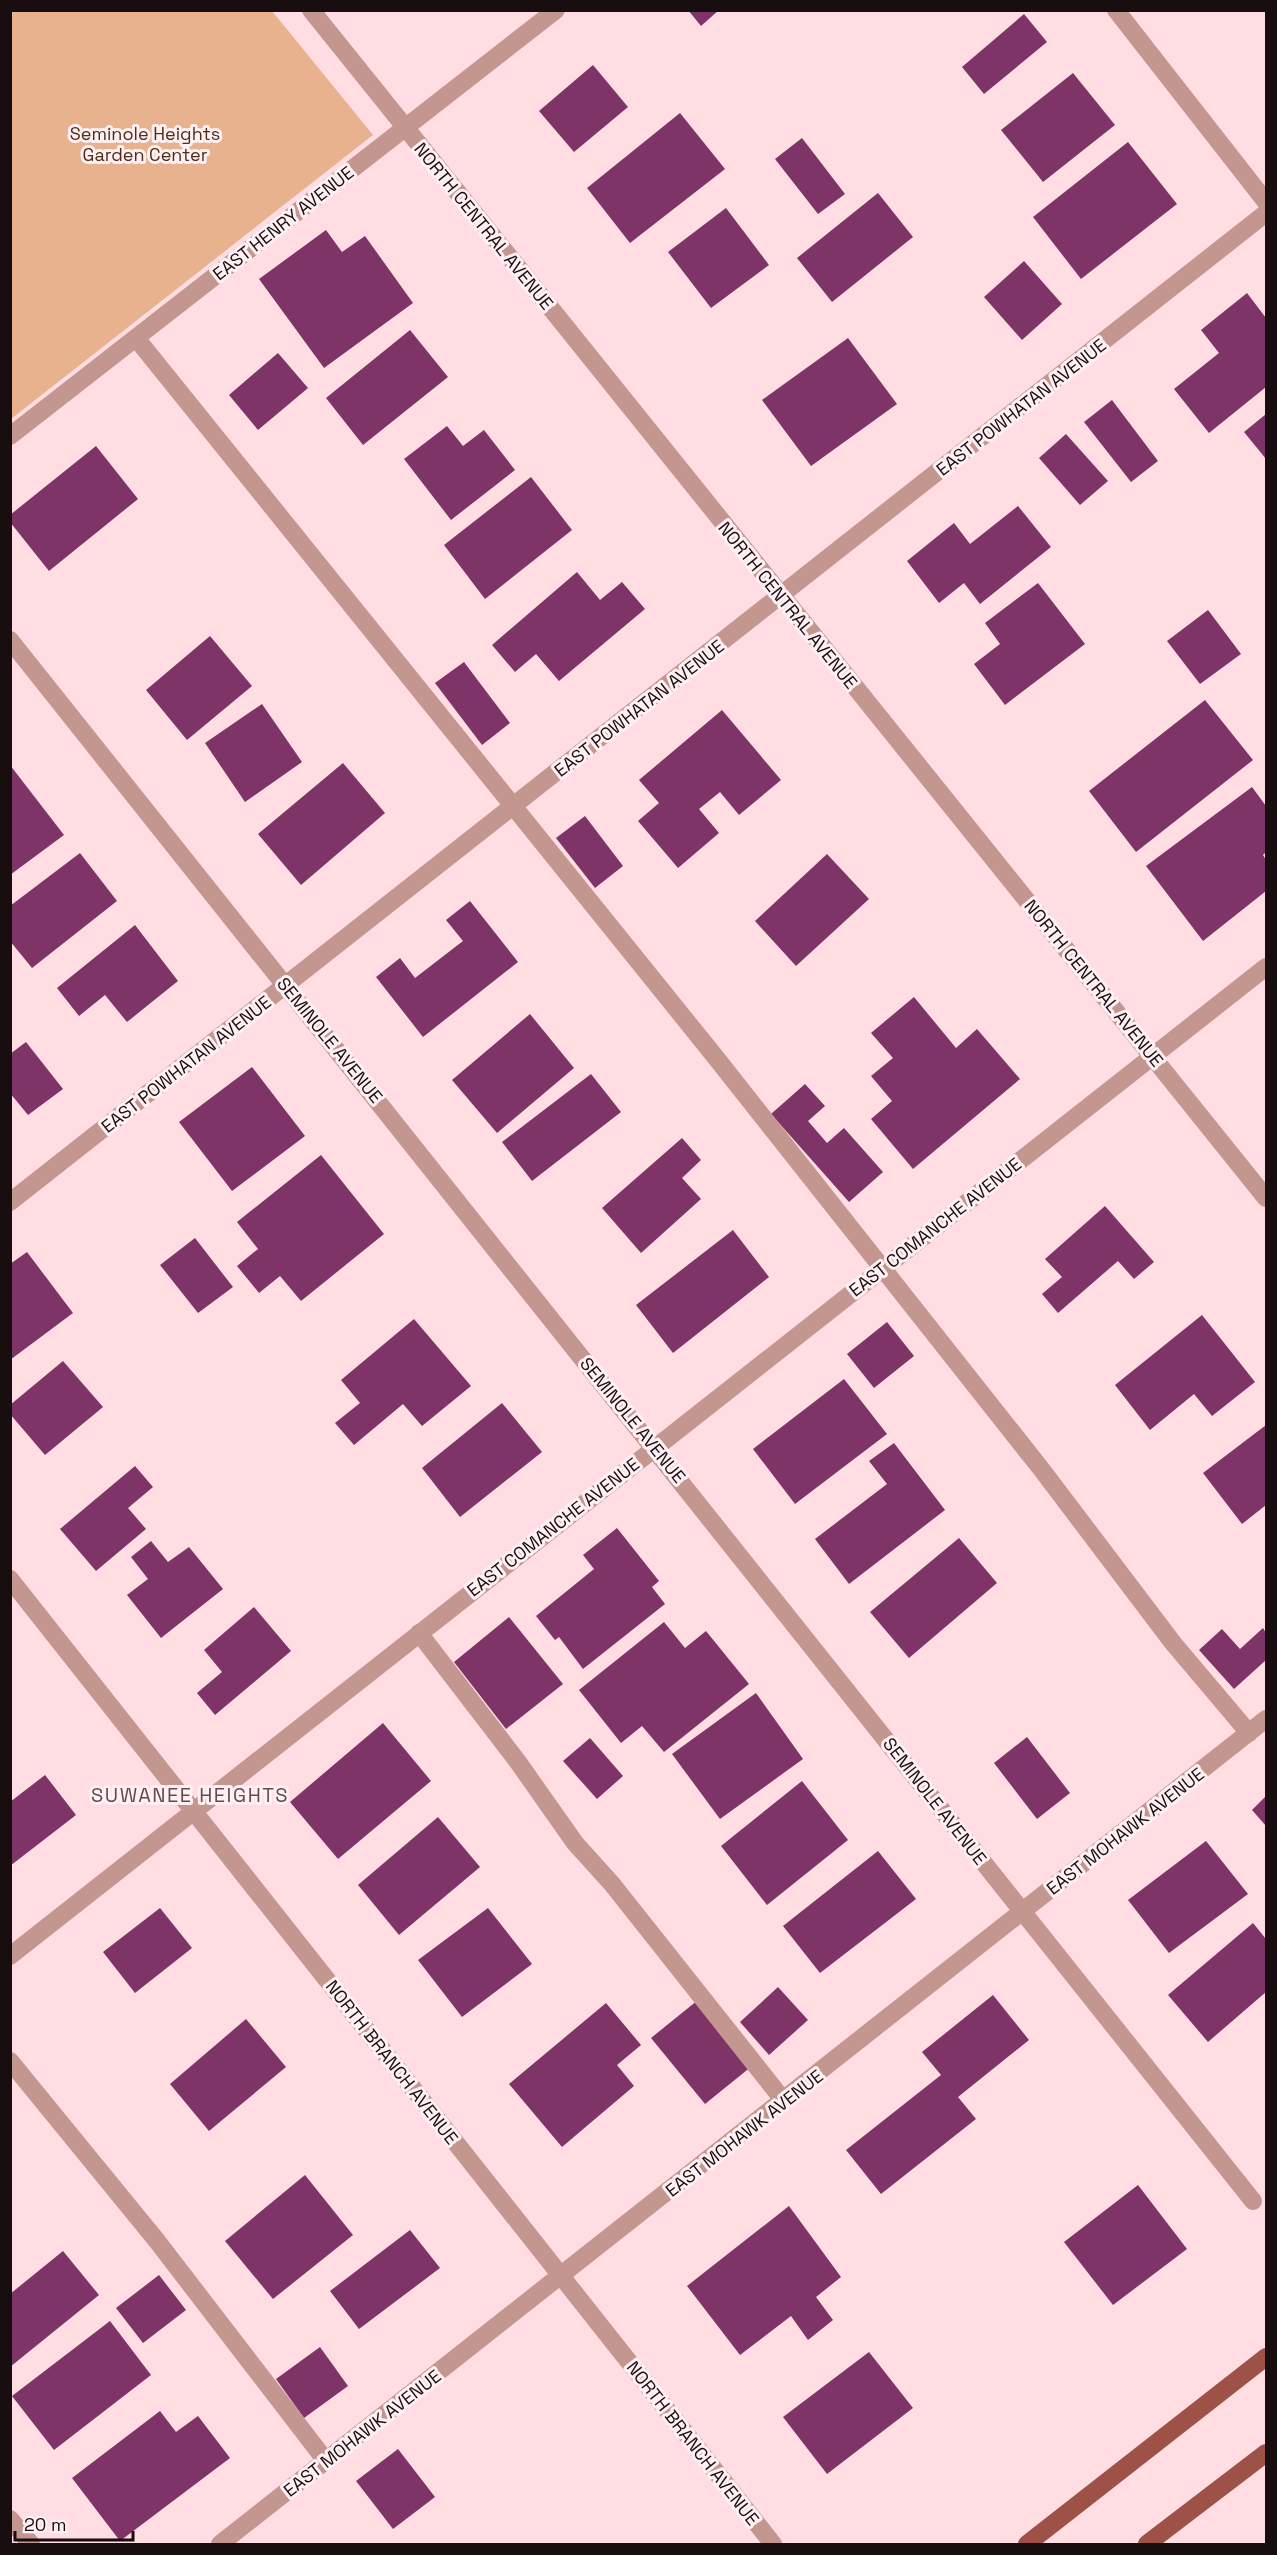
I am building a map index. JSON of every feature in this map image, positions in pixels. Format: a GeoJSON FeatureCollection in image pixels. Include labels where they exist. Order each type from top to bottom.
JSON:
{"type":"FeatureCollection","features":[{"type":"Feature","properties":{"kind":"main road"},"geometry":{"type":"LineString","coordinates":[[1027,2544],[1266,2357]]}},
{"type":"Feature","properties":{"kind":"main road"},"geometry":{"type":"LineString","coordinates":[[1147,2544],[1266,2452]]}},
{"type":"Feature","properties":{"kind":"street","name":"NORTH CENTRAL AVENUE"},"geometry":{"type":"LineString","coordinates":[[311,10],[1266,1198]]}},
{"type":"Feature","properties":{"kind":"street","name":"EAST HENRY AVENUE"},"geometry":{"type":"LineString","coordinates":[[10,436],[556,10]]}},
{"type":"Feature","properties":{"kind":"street"},"geometry":{"type":"LineString","coordinates":[[1116,10],[1266,202]]}},
{"type":"Feature","properties":{"kind":"street","name":"EAST POWHATAN AVENUE"},"geometry":{"type":"LineString","coordinates":[[10,1202],[1266,213]]}},
{"type":"Feature","properties":{"kind":"street"},"geometry":{"type":"LineString","coordinates":[[136,338],[883,1268],[1042,1470],[1173,1643],[1249,1733]]}},
{"type":"Feature","properties":{"kind":"street","name":"SEMINOLE AVENUE"},"geometry":{"type":"LineString","coordinates":[[10,640],[655,1446],[1254,2201]]}},
{"type":"Feature","properties":{"kind":"street","name":"EAST COMANCHE AVENUE"},"geometry":{"type":"LineString","coordinates":[[10,1956],[1266,967]]}},
{"type":"Feature","properties":{"kind":"street","name":"NORTH BRANCH AVENUE"},"geometry":{"type":"LineString","coordinates":[[10,1579],[773,2544]]}},
{"type":"Feature","properties":{"kind":"street"},"geometry":{"type":"LineString","coordinates":[[419,1633],[518,1762],[575,1843],[612,1884],[784,2101]]}},
{"type":"Feature","properties":{"kind":"street","name":"EAST MOHAWK AVENUE"},"geometry":{"type":"LineString","coordinates":[[220,2544],[563,2277],[1266,1719]]}},
{"type":"Feature","properties":{"kind":"street"},"geometry":{"type":"LineString","coordinates":[[10,2061],[157,2241],[326,2461]]}},
{"type":"Feature","properties":{"kind":"street"},"geometry":{"type":"LineString","coordinates":[[10,2518],[31,2544]]}},
{"type":"Feature","properties":{"kind":"green space","name":"Seminole Heights Garden Center"},"geometry":{"type":"Polygon","coordinates":[[[11,10],[272,11],[373,135],[11,419],[11,10]]]}},
{"type":"Feature","properties":{"kind":"building"},"geometry":{"type":"Polygon","coordinates":[[[688,10],[719,10],[701,26],[688,10]]]}},
{"type":"Feature","properties":{"kind":"building"},"geometry":{"type":"Polygon","coordinates":[[[1024,14],[1047,42],[984,94],[962,67],[1024,14]]]}},
{"type":"Feature","properties":{"kind":"building"},"geometry":{"type":"Polygon","coordinates":[[[593,65],[628,107],[574,152],[539,111],[593,65]]]}},
{"type":"Feature","properties":{"kind":"building"},"geometry":{"type":"Polygon","coordinates":[[[1073,73],[1115,125],[1043,182],[1001,130],[1073,73]]]}},
{"type":"Feature","properties":{"kind":"building"},"geometry":{"type":"Polygon","coordinates":[[[680,113],[725,169],[630,243],[587,188],[680,113]]]}},
{"type":"Feature","properties":{"kind":"building"},"geometry":{"type":"Polygon","coordinates":[[[802,138],[845,194],[818,214],[775,159],[802,138]]]}},
{"type":"Feature","properties":{"kind":"building"},"geometry":{"type":"Polygon","coordinates":[[[1128,142],[1177,204],[1081,279],[1033,217],[1128,142]]]}},
{"type":"Feature","properties":{"kind":"building"},"geometry":{"type":"Polygon","coordinates":[[[878,193],[913,237],[832,302],[797,258],[878,193]]]}},
{"type":"Feature","properties":{"kind":"building"},"geometry":{"type":"Polygon","coordinates":[[[726,208],[769,265],[711,308],[668,252],[726,208]]]}},
{"type":"Feature","properties":{"kind":"building"},"geometry":{"type":"Polygon","coordinates":[[[326,230],[342,252],[365,236],[413,303],[324,368],[259,279],[326,230]]]}},
{"type":"Feature","properties":{"kind":"building"},"geometry":{"type":"Polygon","coordinates":[[[1024,261],[1062,304],[1022,340],[984,297],[1024,261]]]}},
{"type":"Feature","properties":{"kind":"building"},"geometry":{"type":"Polygon","coordinates":[[[1247,293],[1266,318],[1266,387],[1209,433],[1174,389],[1219,353],[1201,330],[1247,293]]]}},
{"type":"Feature","properties":{"kind":"building"},"geometry":{"type":"Polygon","coordinates":[[[410,330],[448,377],[363,445],[326,398],[410,330]]]}},
{"type":"Feature","properties":{"kind":"building"},"geometry":{"type":"Polygon","coordinates":[[[848,338],[897,404],[811,466],[762,400],[848,338]]]}},
{"type":"Feature","properties":{"kind":"building"},"geometry":{"type":"Polygon","coordinates":[[[278,353],[308,388],[258,430],[229,395],[278,353]]]}},
{"type":"Feature","properties":{"kind":"building"},"geometry":{"type":"Polygon","coordinates":[[[1112,400],[1158,461],[1131,482],[1084,422],[1112,400]]]}},
{"type":"Feature","properties":{"kind":"building"},"geometry":{"type":"Polygon","coordinates":[[[1266,414],[1266,459],[1244,432],[1266,414]]]}},
{"type":"Feature","properties":{"kind":"building"},"geometry":{"type":"Polygon","coordinates":[[[447,426],[463,446],[484,430],[515,470],[451,520],[404,459],[447,426]]]}},
{"type":"Feature","properties":{"kind":"building"},"geometry":{"type":"Polygon","coordinates":[[[1066,434],[1108,481],[1080,505],[1039,458],[1066,434]]]}},
{"type":"Feature","properties":{"kind":"building"},"geometry":{"type":"Polygon","coordinates":[[[96,446],[138,499],[49,571],[10,522],[10,515],[96,446]]]}},
{"type":"Feature","properties":{"kind":"building"},"geometry":{"type":"Polygon","coordinates":[[[531,477],[572,530],[485,599],[444,545],[531,477]]]}},
{"type":"Feature","properties":{"kind":"building"},"geometry":{"type":"Polygon","coordinates":[[[1018,506],[1051,547],[980,604],[964,583],[939,603],[907,561],[954,523],[970,544],[1018,506]]]}},
{"type":"Feature","properties":{"kind":"building"},"geometry":{"type":"Polygon","coordinates":[[[577,572],[600,600],[622,582],[645,609],[559,681],[536,654],[515,672],[492,645],[577,572]]]}},
{"type":"Feature","properties":{"kind":"building"},"geometry":{"type":"Polygon","coordinates":[[[1038,583],[1085,644],[1005,705],[974,664],[1000,644],[985,623],[1038,583]]]}},
{"type":"Feature","properties":{"kind":"building"},"geometry":{"type":"Polygon","coordinates":[[[1208,610],[1241,654],[1200,684],[1167,641],[1208,610]]]}},
{"type":"Feature","properties":{"kind":"building"},"geometry":{"type":"Polygon","coordinates":[[[210,636],[252,686],[187,740],[146,690],[210,636]]]}},
{"type":"Feature","properties":{"kind":"building"},"geometry":{"type":"Polygon","coordinates":[[[464,662],[510,723],[482,745],[435,683],[464,662]]]}},
{"type":"Feature","properties":{"kind":"building"},"geometry":{"type":"Polygon","coordinates":[[[1205,700],[1253,760],[1136,852],[1089,791],[1205,700]]]}},
{"type":"Feature","properties":{"kind":"building"},"geometry":{"type":"Polygon","coordinates":[[[262,704],[302,762],[245,802],[205,743],[262,704]]]}},
{"type":"Feature","properties":{"kind":"building"},"geometry":{"type":"Polygon","coordinates":[[[722,710],[781,780],[739,815],[720,792],[699,809],[719,833],[678,868],[638,821],[659,803],[639,780],[722,710]]]}},
{"type":"Feature","properties":{"kind":"building"},"geometry":{"type":"Polygon","coordinates":[[[343,763],[385,813],[301,885],[258,834],[343,763]]]}},
{"type":"Feature","properties":{"kind":"building"},"geometry":{"type":"Polygon","coordinates":[[[10,765],[64,835],[10,875],[10,765]]]}},
{"type":"Feature","properties":{"kind":"building"},"geometry":{"type":"Polygon","coordinates":[[[1252,787],[1266,806],[1266,852],[1263,855],[1266,860],[1266,891],[1203,941],[1146,866],[1252,787]]]}},
{"type":"Feature","properties":{"kind":"building"},"geometry":{"type":"Polygon","coordinates":[[[585,816],[623,866],[595,888],[556,838],[585,816]]]}},
{"type":"Feature","properties":{"kind":"building"},"geometry":{"type":"Polygon","coordinates":[[[80,853],[117,901],[32,968],[10,941],[10,906],[80,853]]]}},
{"type":"Feature","properties":{"kind":"building"},"geometry":{"type":"Polygon","coordinates":[[[827,854],[869,899],[796,966],[755,921],[827,854]]]}},
{"type":"Feature","properties":{"kind":"building"},"geometry":{"type":"Polygon","coordinates":[[[470,901],[518,962],[423,1037],[376,977],[400,958],[415,978],[463,941],[446,920],[470,901]]]}},
{"type":"Feature","properties":{"kind":"building"},"geometry":{"type":"Polygon","coordinates":[[[135,925],[178,981],[127,1022],[105,995],[79,1016],[57,988],[135,925]]]}},
{"type":"Feature","properties":{"kind":"building"},"geometry":{"type":"Polygon","coordinates":[[[914,997],[956,1048],[977,1029],[1020,1079],[913,1169],[871,1119],[892,1101],[871,1076],[893,1058],[871,1033],[914,997]]]}},
{"type":"Feature","properties":{"kind":"building"},"geometry":{"type":"Polygon","coordinates":[[[530,1014],[574,1068],[497,1133],[452,1080],[530,1014]]]}},
{"type":"Feature","properties":{"kind":"building"},"geometry":{"type":"Polygon","coordinates":[[[26,1042],[63,1089],[28,1115],[10,1093],[10,1054],[26,1042]]]}},
{"type":"Feature","properties":{"kind":"building"},"geometry":{"type":"Polygon","coordinates":[[[252,1067],[305,1136],[232,1191],[179,1122],[252,1067]]]}},
{"type":"Feature","properties":{"kind":"building"},"geometry":{"type":"Polygon","coordinates":[[[591,1074],[621,1112],[532,1181],[502,1142],[591,1074]]]}},
{"type":"Feature","properties":{"kind":"building"},"geometry":{"type":"Polygon","coordinates":[[[805,1084],[825,1106],[808,1121],[827,1143],[844,1128],[883,1172],[849,1202],[771,1114],[805,1084]]]}},
{"type":"Feature","properties":{"kind":"building"},"geometry":{"type":"Polygon","coordinates":[[[682,1138],[701,1160],[682,1178],[701,1199],[641,1253],[602,1208],[682,1138]]]}},
{"type":"Feature","properties":{"kind":"building"},"geometry":{"type":"Polygon","coordinates":[[[321,1155],[384,1234],[301,1301],[280,1276],[259,1293],[237,1266],[258,1249],[237,1222],[321,1155]]]}},
{"type":"Feature","properties":{"kind":"building"},"geometry":{"type":"Polygon","coordinates":[[[1105,1206],[1154,1262],[1134,1279],[1118,1261],[1058,1313],[1042,1294],[1062,1277],[1045,1259],[1105,1206]]]}},
{"type":"Feature","properties":{"kind":"building"},"geometry":{"type":"Polygon","coordinates":[[[733,1230],[769,1277],[673,1353],[636,1305],[733,1230]]]}},
{"type":"Feature","properties":{"kind":"building"},"geometry":{"type":"Polygon","coordinates":[[[195,1238],[233,1287],[198,1313],[160,1265],[195,1238]]]}},
{"type":"Feature","properties":{"kind":"building"},"geometry":{"type":"Polygon","coordinates":[[[27,1252],[73,1313],[10,1360],[10,1264],[27,1252]]]}},
{"type":"Feature","properties":{"kind":"building"},"geometry":{"type":"Polygon","coordinates":[[[1202,1315],[1255,1382],[1212,1416],[1194,1394],[1150,1430],[1115,1385],[1202,1315]]]}},
{"type":"Feature","properties":{"kind":"building"},"geometry":{"type":"Polygon","coordinates":[[[414,1319],[471,1386],[422,1426],[403,1404],[354,1445],[335,1423],[360,1403],[341,1380],[414,1319]]]}},
{"type":"Feature","properties":{"kind":"building"},"geometry":{"type":"Polygon","coordinates":[[[887,1322],[914,1356],[874,1388],[847,1354],[887,1322]]]}},
{"type":"Feature","properties":{"kind":"building"},"geometry":{"type":"Polygon","coordinates":[[[63,1361],[103,1407],[45,1455],[10,1414],[10,1405],[63,1361]]]}},
{"type":"Feature","properties":{"kind":"building"},"geometry":{"type":"Polygon","coordinates":[[[844,1379],[887,1434],[795,1504],[753,1449],[844,1379]]]}},
{"type":"Feature","properties":{"kind":"building"},"geometry":{"type":"Polygon","coordinates":[[[502,1403],[542,1452],[460,1517],[422,1468],[502,1403]]]}},
{"type":"Feature","properties":{"kind":"building"},"geometry":{"type":"Polygon","coordinates":[[[1266,1425],[1266,1505],[1242,1524],[1203,1473],[1266,1425]]]}},
{"type":"Feature","properties":{"kind":"building"},"geometry":{"type":"Polygon","coordinates":[[[894,1443],[945,1510],[849,1584],[815,1539],[887,1484],[869,1461],[894,1443]]]}},
{"type":"Feature","properties":{"kind":"building"},"geometry":{"type":"Polygon","coordinates":[[[135,1466],[153,1487],[128,1508],[146,1529],[96,1571],[60,1529],[135,1466]]]}},
{"type":"Feature","properties":{"kind":"building"},"geometry":{"type":"Polygon","coordinates":[[[617,1528],[659,1581],[652,1587],[665,1604],[583,1669],[559,1637],[555,1640],[536,1616],[594,1569],[583,1555],[617,1528]]]}},
{"type":"Feature","properties":{"kind":"building"},"geometry":{"type":"Polygon","coordinates":[[[959,1538],[997,1583],[909,1658],[870,1612],[959,1538]]]}},
{"type":"Feature","properties":{"kind":"building"},"geometry":{"type":"Polygon","coordinates":[[[151,1541],[168,1562],[189,1547],[223,1589],[161,1638],[127,1595],[148,1579],[131,1557],[151,1541]]]}},
{"type":"Feature","properties":{"kind":"building"},"geometry":{"type":"Polygon","coordinates":[[[254,1607],[291,1651],[215,1715],[197,1693],[222,1672],[204,1650],[254,1607]]]}},
{"type":"Feature","properties":{"kind":"building"},"geometry":{"type":"Polygon","coordinates":[[[509,1617],[563,1684],[506,1729],[454,1662],[509,1617]]]}},
{"type":"Feature","properties":{"kind":"building"},"geometry":{"type":"Polygon","coordinates":[[[664,1622],[685,1648],[706,1631],[749,1684],[664,1752],[642,1726],[621,1743],[579,1690],[664,1622]]]}},
{"type":"Feature","properties":{"kind":"building"},"geometry":{"type":"Polygon","coordinates":[[[1263,1628],[1266,1633],[1266,1660],[1234,1689],[1199,1650],[1222,1629],[1240,1649],[1263,1628]]]}},
{"type":"Feature","properties":{"kind":"building"},"geometry":{"type":"Polygon","coordinates":[[[756,1693],[803,1759],[720,1819],[672,1754],[756,1693]]]}},
{"type":"Feature","properties":{"kind":"building"},"geometry":{"type":"Polygon","coordinates":[[[383,1723],[431,1781],[338,1859],[290,1802],[383,1723]]]}},
{"type":"Feature","properties":{"kind":"building"},"geometry":{"type":"Polygon","coordinates":[[[1027,1737],[1070,1793],[1037,1819],[994,1763],[1027,1737]]]}},
{"type":"Feature","properties":{"kind":"building"},"geometry":{"type":"Polygon","coordinates":[[[590,1738],[623,1776],[597,1799],[563,1761],[590,1738]]]}},
{"type":"Feature","properties":{"kind":"building"},"geometry":{"type":"Polygon","coordinates":[[[45,1775],[76,1815],[10,1866],[10,1802],[45,1775]]]}},
{"type":"Feature","properties":{"kind":"building"},"geometry":{"type":"Polygon","coordinates":[[[802,1781],[848,1840],[767,1905],[721,1846],[802,1781]]]}},
{"type":"Feature","properties":{"kind":"building"},"geometry":{"type":"Polygon","coordinates":[[[1266,1796],[1266,1826],[1252,1810],[1266,1796]]]}},
{"type":"Feature","properties":{"kind":"building"},"geometry":{"type":"Polygon","coordinates":[[[438,1817],[480,1867],[399,1935],[358,1885],[438,1817]]]}},
{"type":"Feature","properties":{"kind":"building"},"geometry":{"type":"Polygon","coordinates":[[[1206,1841],[1248,1894],[1169,1953],[1128,1900],[1206,1841]]]}},
{"type":"Feature","properties":{"kind":"building"},"geometry":{"type":"Polygon","coordinates":[[[878,1851],[916,1899],[820,1973],[783,1926],[878,1851]]]}},
{"type":"Feature","properties":{"kind":"building"},"geometry":{"type":"Polygon","coordinates":[[[160,1908],[192,1948],[135,1993],[103,1952],[160,1908]]]}},
{"type":"Feature","properties":{"kind":"building"},"geometry":{"type":"Polygon","coordinates":[[[488,1908],[532,1964],[462,2017],[418,1960],[488,1908]]]}},
{"type":"Feature","properties":{"kind":"building"},"geometry":{"type":"Polygon","coordinates":[[[1253,1923],[1266,1939],[1266,1992],[1208,2042],[1168,1995],[1253,1923]]]}},
{"type":"Feature","properties":{"kind":"building"},"geometry":{"type":"Polygon","coordinates":[[[778,1987],[808,2020],[769,2055],[740,2022],[778,1987]]]}},
{"type":"Feature","properties":{"kind":"building"},"geometry":{"type":"Polygon","coordinates":[[[993,1995],[1029,2040],[958,2097],[976,2119],[881,2194],[846,2150],[941,2075],[922,2052],[993,1995]]]}},
{"type":"Feature","properties":{"kind":"building"},"geometry":{"type":"Polygon","coordinates":[[[698,2000],[752,2066],[705,2104],[651,2038],[698,2000]]]}},
{"type":"Feature","properties":{"kind":"building"},"geometry":{"type":"Polygon","coordinates":[[[606,2003],[641,2045],[617,2065],[634,2086],[562,2147],[509,2084],[606,2003]]]}},
{"type":"Feature","properties":{"kind":"building"},"geometry":{"type":"Polygon","coordinates":[[[246,2019],[286,2067],[209,2131],[170,2084],[246,2019]]]}},
{"type":"Feature","properties":{"kind":"building"},"geometry":{"type":"Polygon","coordinates":[[[305,2175],[353,2235],[273,2299],[225,2241],[305,2175]]]}},
{"type":"Feature","properties":{"kind":"building"},"geometry":{"type":"Polygon","coordinates":[[[1138,2185],[1187,2249],[1113,2305],[1064,2242],[1138,2185]]]}},
{"type":"Feature","properties":{"kind":"building"},"geometry":{"type":"Polygon","coordinates":[[[789,2206],[841,2277],[816,2297],[833,2320],[808,2340],[791,2316],[740,2355],[687,2286],[789,2206]]]}},
{"type":"Feature","properties":{"kind":"building"},"geometry":{"type":"Polygon","coordinates":[[[410,2230],[440,2268],[359,2329],[330,2291],[410,2230]]]}},
{"type":"Feature","properties":{"kind":"building"},"geometry":{"type":"Polygon","coordinates":[[[63,2251],[99,2295],[10,2367],[10,2294],[63,2251]]]}},
{"type":"Feature","properties":{"kind":"building"},"geometry":{"type":"Polygon","coordinates":[[[159,2275],[186,2310],[143,2343],[116,2308],[159,2275]]]}},
{"type":"Feature","properties":{"kind":"building"},"geometry":{"type":"Polygon","coordinates":[[[110,2321],[151,2375],[54,2450],[12,2396],[110,2321]]]}},
{"type":"Feature","properties":{"kind":"building"},"geometry":{"type":"Polygon","coordinates":[[[320,2347],[348,2386],[304,2418],[276,2379],[320,2347]]]}},
{"type":"Feature","properties":{"kind":"building"},"geometry":{"type":"Polygon","coordinates":[[[869,2352],[913,2408],[827,2474],[783,2417],[869,2352]]]}},
{"type":"Feature","properties":{"kind":"building"},"geometry":{"type":"Polygon","coordinates":[[[160,2411],[176,2432],[198,2416],[230,2458],[120,2541],[72,2478],[160,2411]]]}},
{"type":"Feature","properties":{"kind":"building"},"geometry":{"type":"Polygon","coordinates":[[[398,2449],[435,2497],[393,2529],[356,2481],[398,2449]]]}},
{"type":"Feature","properties":{"kind":"district","name":"SUWANEE HEIGHTS"},"geometry":{"type":"Point","coordinates":[190,1795]}}]}
